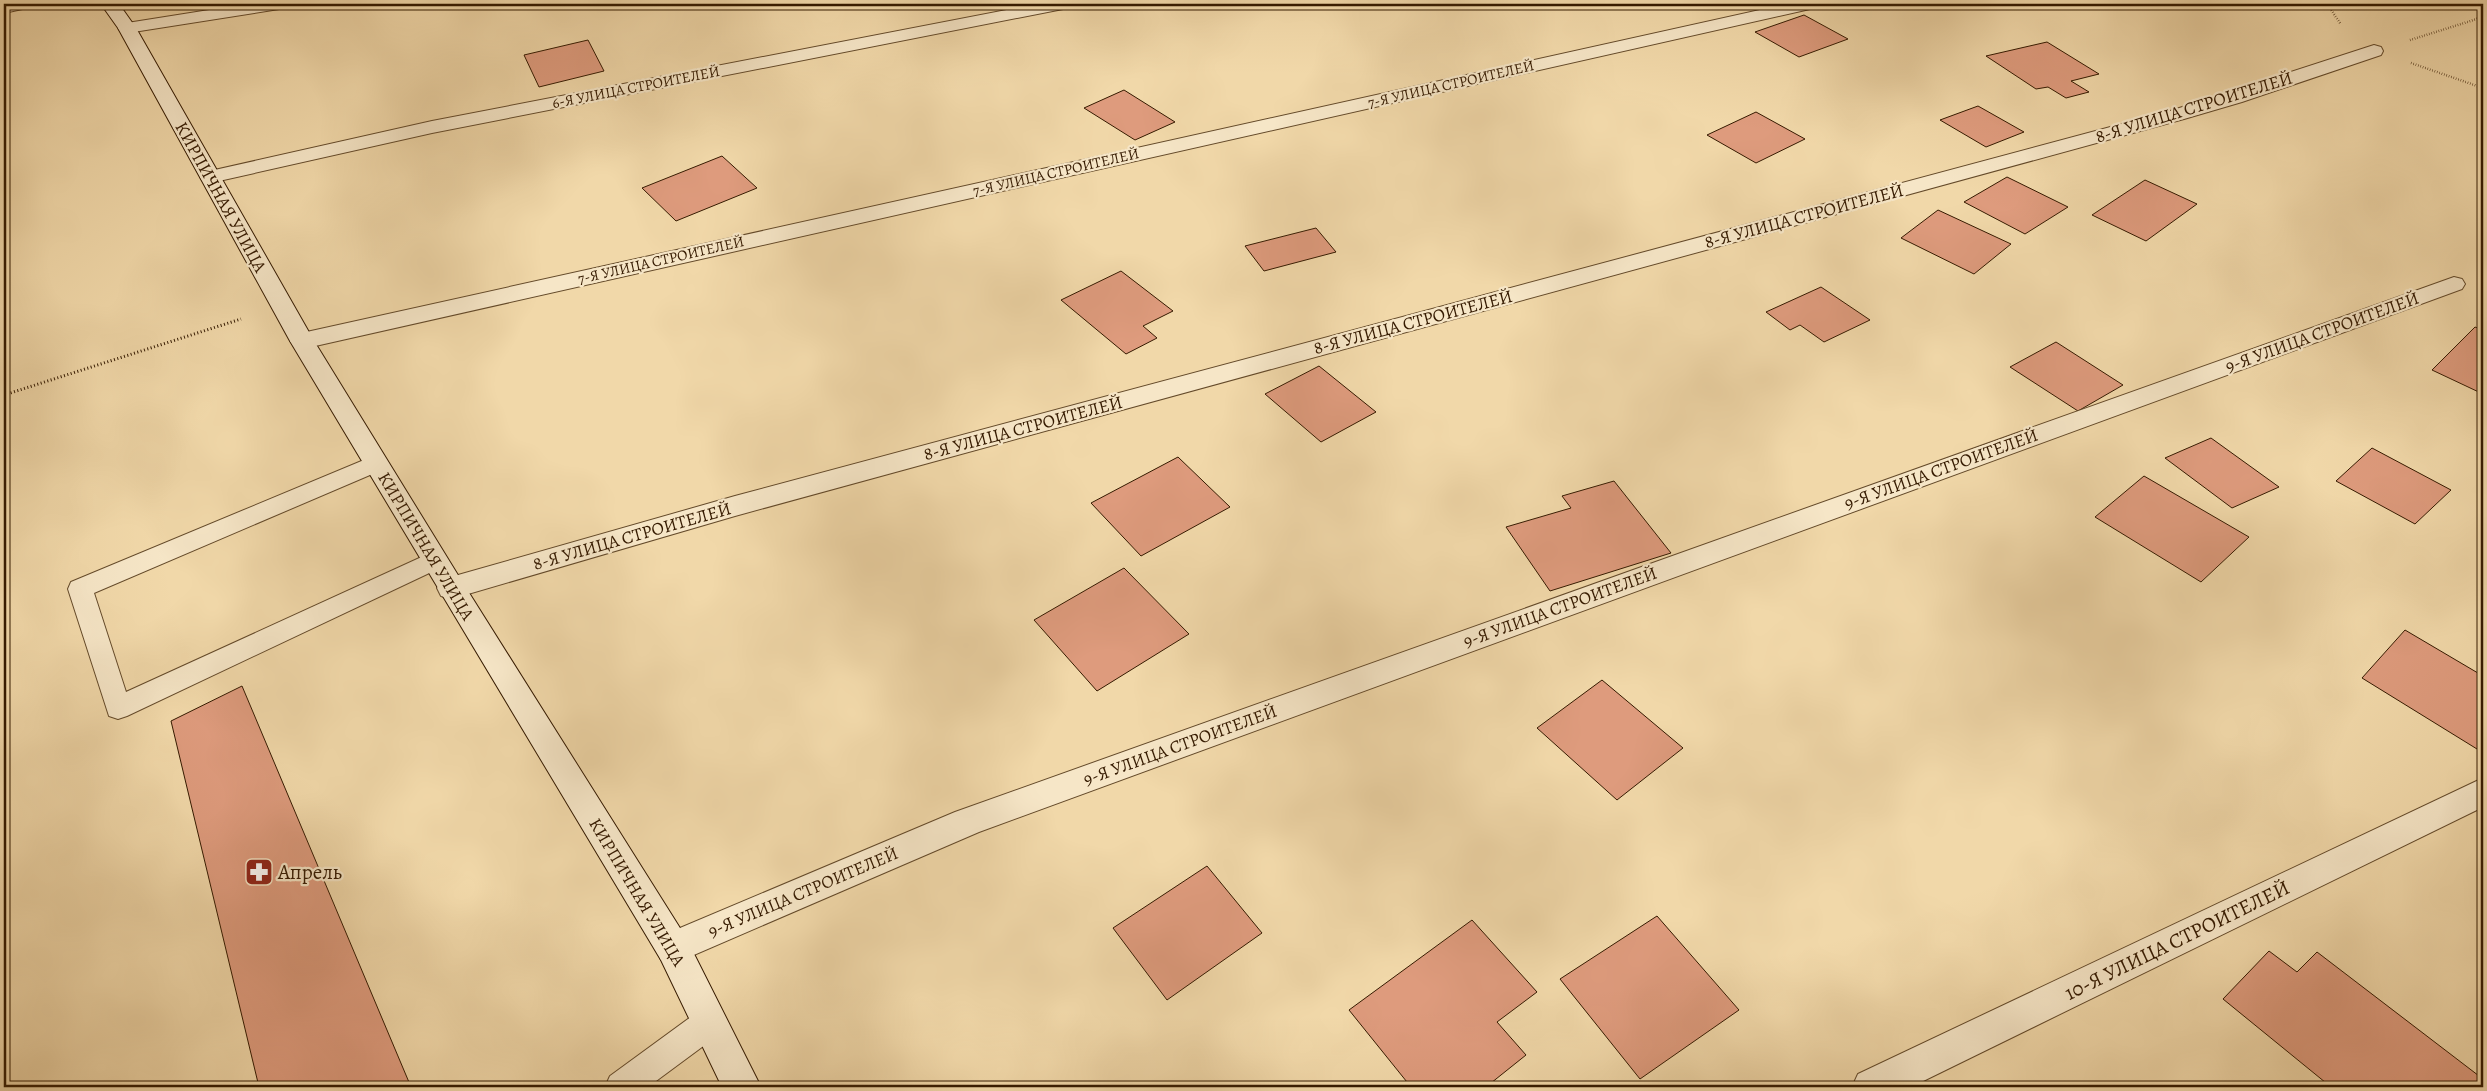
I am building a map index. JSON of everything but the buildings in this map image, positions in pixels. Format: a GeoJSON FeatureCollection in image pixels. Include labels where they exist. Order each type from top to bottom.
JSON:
{"type":"FeatureCollection","features":[{"type":"Feature","properties":{"kind":"street"},"geometry":{"type":"LineString","coordinates":[[4,8],[20,4]]}},
{"type":"Feature","properties":{"kind":"street","name":"КИРПИЧНАЯ УЛИЦА"},"geometry":{"type":"LineString","coordinates":[[110,4],[127,28],[302,341],[434,561],[673,948],[742,1087]]}},
{"type":"Feature","properties":{"kind":"street"},"geometry":{"type":"LineString","coordinates":[[127,28],[279,4]]}},
{"type":"Feature","properties":{"kind":"street","name":"6-Я УЛИЦА СТРОИТЕЛЕЙ"},"geometry":{"type":"LineString","coordinates":[[210,177],[432,127],[1063,4]]}},
{"type":"Feature","properties":{"kind":"street","name":"7-Я УЛИЦА СТРОИТЕЛЕЙ"},"geometry":{"type":"LineString","coordinates":[[302,341],[1782,6],[1810,4]]}},
{"type":"Feature","properties":{"kind":"street","name":"8-Я УЛИЦА СТРОИТЕЛЕЙ"},"geometry":{"type":"LineString","coordinates":[[451,588],[745,504],[2177,115],[2235,98],[2374,51]]}},
{"type":"Feature","properties":{"kind":"street","name":"9-Я УЛИЦА СТРОИТЕЛЕЙ"},"geometry":{"type":"LineString","coordinates":[[673,948],[967,822],[2454,284]]}},
{"type":"Feature","properties":{"kind":"street","name":"10-Я УЛИЦА СТРОИТЕЛЕЙ"},"geometry":{"type":"LineString","coordinates":[[1871,1087],[2483,792]]}},
{"type":"Feature","properties":{"kind":"lane"},"geometry":{"type":"LineString","coordinates":[[376,463],[80,589],[118,708],[434,561]]}},
{"type":"Feature","properties":{"kind":"lane"},"geometry":{"type":"LineString","coordinates":[[621,1087],[710,1022]]}},
{"type":"Feature","properties":{"kind":"path"},"geometry":{"type":"LineString","coordinates":[[2374,51],[2483,17]]}},
{"type":"Feature","properties":{"kind":"path"},"geometry":{"type":"LineString","coordinates":[[4,396],[282,306]]}},
{"type":"Feature","properties":{"kind":"place","name":"Апрель"},"geometry":{"type":"Point","coordinates":[259,872]}}]}
